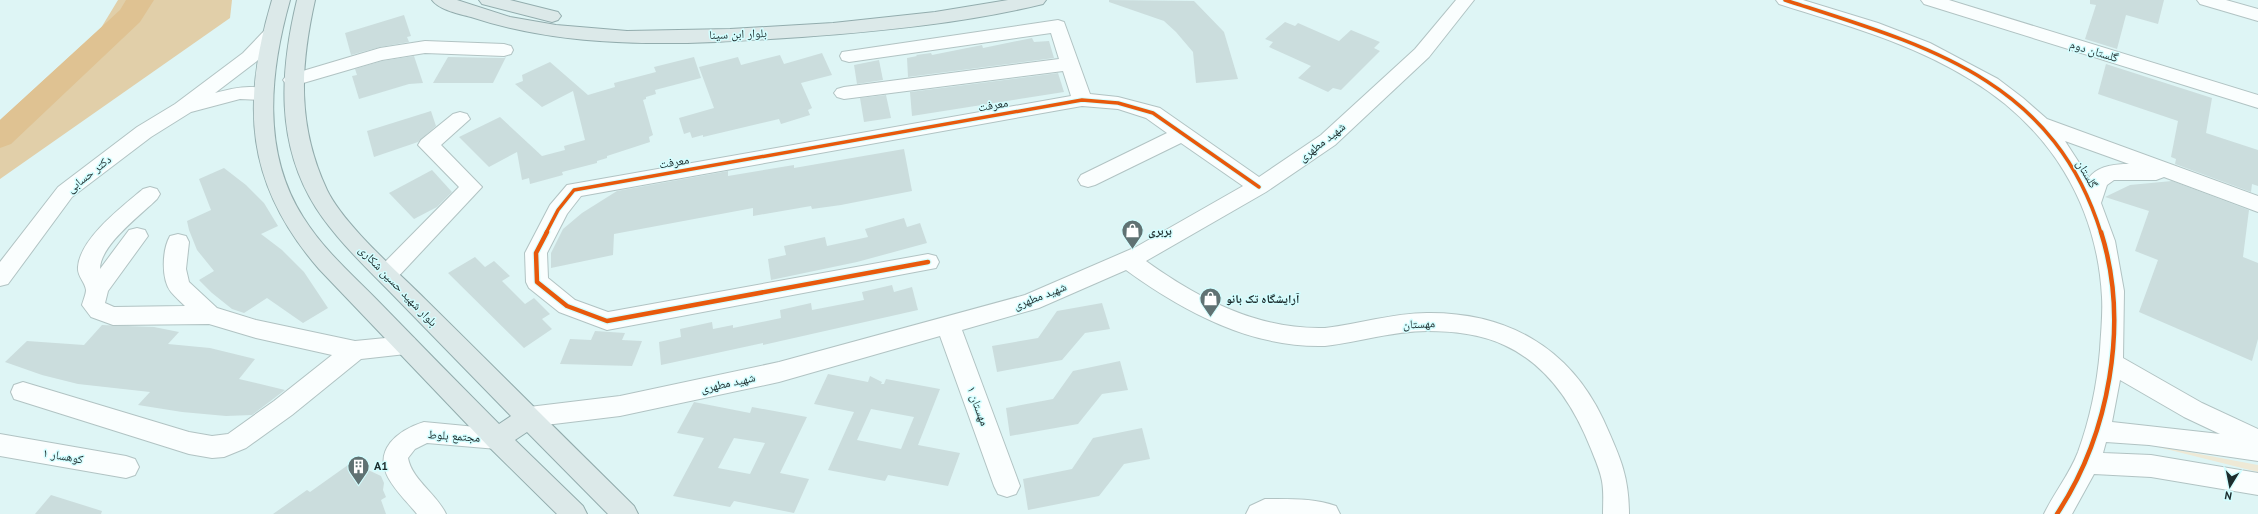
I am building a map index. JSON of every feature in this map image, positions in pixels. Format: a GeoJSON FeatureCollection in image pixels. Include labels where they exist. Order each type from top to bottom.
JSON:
{"type":"FeatureCollection","features":[{"type":"Feature","properties":{"kind":"main road"},"geometry":{"type":"LineString","coordinates":[[281,0],[265,59],[262,94],[265,140],[287,208],[308,239],[406,344],[497,439],[574,514]]}},
{"type":"Feature","properties":{"kind":"main road","name":"بلوار شهید حسین شکاری"},"geometry":{"type":"LineString","coordinates":[[306,0],[294,54],[293,80],[296,130],[319,195],[339,224],[386,274],[625,514]]}},
{"type":"Feature","properties":{"kind":"main road","name":"بلوار ابن سینا"},"geometry":{"type":"LineString","coordinates":[[441,0],[488,17],[543,30],[595,36],[627,37],[722,35],[854,28],[937,19],[1037,0]]}},
{"type":"Feature","properties":{"kind":"main road","name":"بلوار ابن سینا"},"geometry":{"type":"LineString","coordinates":[[491,0],[572,20],[656,24],[855,16],[924,9],[977,0]]}},
{"type":"Feature","properties":{"kind":"main road"},"geometry":{"type":"LineString","coordinates":[[497,439],[529,417]]}},
{"type":"Feature","properties":{"kind":"street","name":"شهید مطهری"},"geometry":{"type":"LineString","coordinates":[[529,417],[620,406],[773,373],[1031,302],[1144,253],[1259,187],[1328,140],[1422,53],[1465,0]]}},
{"type":"Feature","properties":{"kind":"street","name":"گلستان"},"geometry":{"type":"LineString","coordinates":[[1785,0],[1921,46],[2002,92],[2028,112],[2076,172],[2091,202],[2102,230],[2114,292],[2111,363],[2106,400],[2086,463],[2080,479],[2057,514]]}},
{"type":"Feature","properties":{"kind":"street","name":"گلستان دوم"},"geometry":{"type":"LineString","coordinates":[[1930,0],[2258,102]]}},
{"type":"Feature","properties":{"kind":"street"},"geometry":{"type":"LineString","coordinates":[[2206,0],[2258,15]]}},
{"type":"Feature","properties":{"kind":"street"},"geometry":{"type":"LineString","coordinates":[[849,56],[1058,26],[1082,100]]}},
{"type":"Feature","properties":{"kind":"street"},"geometry":{"type":"LineString","coordinates":[[182,109],[250,57],[271,35]]}},
{"type":"Feature","properties":{"kind":"street"},"geometry":{"type":"LineString","coordinates":[[293,80],[380,54],[425,48],[504,50]]}},
{"type":"Feature","properties":{"kind":"street"},"geometry":{"type":"LineString","coordinates":[[844,93],[1070,64]]}},
{"type":"Feature","properties":{"kind":"street"},"geometry":{"type":"LineString","coordinates":[[182,109],[240,93],[262,94]]}},
{"type":"Feature","properties":{"kind":"street","name":"معرفت"},"geometry":{"type":"LineString","coordinates":[[928,262],[607,321],[567,306],[537,282],[536,253],[558,210],[574,190],[1082,100],[1118,103],[1153,113],[1259,187]]}},
{"type":"Feature","properties":{"kind":"street","name":"دکتر حسابی"},"geometry":{"type":"LineString","coordinates":[[0,278],[65,192],[144,132],[182,109]]}},
{"type":"Feature","properties":{"kind":"street"},"geometry":{"type":"LineString","coordinates":[[386,274],[472,187],[428,145],[460,119]]}},
{"type":"Feature","properties":{"kind":"street"},"geometry":{"type":"LineString","coordinates":[[2038,123],[2258,204]]}},
{"type":"Feature","properties":{"kind":"street"},"geometry":{"type":"LineString","coordinates":[[1088,180],[1182,134]]}},
{"type":"Feature","properties":{"kind":"street"},"geometry":{"type":"LineString","coordinates":[[2091,202],[2098,180],[2105,175],[2132,171],[2178,175]]}},
{"type":"Feature","properties":{"kind":"street"},"geometry":{"type":"LineString","coordinates":[[96,289],[90,276],[89,266],[96,250],[114,228],[150,194]]}},
{"type":"Feature","properties":{"kind":"street"},"geometry":{"type":"LineString","coordinates":[[137,236],[96,289],[93,305],[99,311],[113,316],[164,314],[209,315],[256,329],[354,350],[406,344]]}},
{"type":"Feature","properties":{"kind":"street"},"geometry":{"type":"LineString","coordinates":[[178,242],[175,269],[179,286],[209,315]]}},
{"type":"Feature","properties":{"kind":"street","name":"مهستان"},"geometry":{"type":"LineString","coordinates":[[1128,260],[1180,296],[1219,314],[1258,328],[1291,336],[1322,338],[1353,334],[1398,324],[1427,322],[1481,327],[1506,334],[1547,358],[1563,375],[1575,391],[1592,421],[1615,477],[1616,514]]}},
{"type":"Feature","properties":{"kind":"street","name":"مهستان ۱"},"geometry":{"type":"LineString","coordinates":[[948,325],[1007,486]]}},
{"type":"Feature","properties":{"kind":"street"},"geometry":{"type":"LineString","coordinates":[[23,392],[189,443],[212,447],[224,446],[237,442],[265,422],[354,350]]}},
{"type":"Feature","properties":{"kind":"street"},"geometry":{"type":"LineString","coordinates":[[2111,363],[2193,410],[2258,441]]}},
{"type":"Feature","properties":{"kind":"street"},"geometry":{"type":"LineString","coordinates":[[2097,431],[2258,450]]}},
{"type":"Feature","properties":{"kind":"street","name":"مجتمع بلوط"},"geometry":{"type":"LineString","coordinates":[[433,514],[398,472],[394,456],[406,442],[424,432],[497,439]]}},
{"type":"Feature","properties":{"kind":"street","name":"کوهسار ۱"},"geometry":{"type":"LineString","coordinates":[[0,445],[126,467]]}},
{"type":"Feature","properties":{"kind":"street"},"geometry":{"type":"LineString","coordinates":[[2086,463],[2151,466],[2258,484]]}},
{"type":"Feature","properties":{"kind":"street"},"geometry":{"type":"LineString","coordinates":[[1259,514],[1265,510],[1308,511],[1327,514]]}},
{"type":"Feature","properties":{"kind":"shaded area"},"geometry":{"type":"Polygon","coordinates":[[[118,0],[232,0],[230,18],[0,179],[0,120],[101,28],[118,0]]]}},
{"type":"Feature","properties":{"kind":"shaded area"},"geometry":{"type":"Polygon","coordinates":[[[2146,444],[2258,465],[2258,472],[2146,444]]]}},
{"type":"Feature","properties":{"kind":"building"},"geometry":{"type":"Polygon","coordinates":[[[1109,0],[1194,1],[1224,32],[1238,79],[1196,83],[1193,52],[1176,32],[1164,21],[1109,2],[1109,0]]]}},
{"type":"Feature","properties":{"kind":"building"},"geometry":{"type":"Polygon","coordinates":[[[2090,0],[2164,0],[2158,24],[2126,15],[2117,49],[2085,39],[2096,5],[2090,4],[2090,0]]]}},
{"type":"Feature","properties":{"kind":"building"},"geometry":{"type":"Polygon","coordinates":[[[404,15],[411,36],[407,37],[409,42],[380,47],[351,55],[345,33],[404,15]]]}},
{"type":"Feature","properties":{"kind":"building"},"geometry":{"type":"Polygon","coordinates":[[[1285,22],[1295,26],[1298,23],[1339,41],[1351,30],[1380,42],[1374,48],[1380,51],[1341,90],[1333,88],[1328,92],[1298,78],[1311,66],[1269,47],[1273,42],[1265,39],[1285,22]]]}},
{"type":"Feature","properties":{"kind":"building"},"geometry":{"type":"Polygon","coordinates":[[[1032,38],[1034,42],[1049,41],[1054,58],[908,77],[907,58],[917,56],[916,55],[931,53],[932,55],[982,45],[983,48],[1032,38]]]}},
{"type":"Feature","properties":{"kind":"building"},"geometry":{"type":"Polygon","coordinates":[[[822,53],[832,75],[801,83],[812,108],[808,110],[810,115],[781,124],[779,119],[703,137],[703,135],[692,138],[690,132],[684,134],[679,118],[714,108],[699,67],[738,57],[741,65],[780,55],[784,64],[822,53]]]}},
{"type":"Feature","properties":{"kind":"building"},"geometry":{"type":"Polygon","coordinates":[[[414,56],[423,83],[409,84],[359,99],[352,76],[357,75],[355,69],[382,61],[414,56]]]}},
{"type":"Feature","properties":{"kind":"building"},"geometry":{"type":"Polygon","coordinates":[[[448,57],[506,57],[493,83],[433,83],[448,57]]]}},
{"type":"Feature","properties":{"kind":"building"},"geometry":{"type":"Polygon","coordinates":[[[694,57],[701,78],[655,90],[656,94],[646,97],[646,99],[643,100],[653,135],[649,137],[650,142],[607,156],[607,158],[597,161],[597,163],[562,172],[563,175],[530,184],[529,178],[522,180],[517,152],[489,167],[459,137],[500,117],[542,156],[565,150],[564,146],[585,140],[573,91],[542,107],[515,84],[523,81],[522,75],[550,62],[588,95],[615,87],[614,83],[656,72],[654,67],[694,57]]]}},
{"type":"Feature","properties":{"kind":"building"},"geometry":{"type":"Polygon","coordinates":[[[879,60],[883,80],[857,84],[854,65],[879,60]]]}},
{"type":"Feature","properties":{"kind":"building"},"geometry":{"type":"Polygon","coordinates":[[[2106,64],[2212,98],[2206,133],[2258,150],[2258,186],[2252,184],[2251,192],[2175,164],[2176,159],[2171,157],[2178,121],[2098,94],[2106,64]]]}},
{"type":"Feature","properties":{"kind":"building"},"geometry":{"type":"Polygon","coordinates":[[[1058,73],[1064,92],[912,116],[910,92],[1058,73]]]}},
{"type":"Feature","properties":{"kind":"building"},"geometry":{"type":"Polygon","coordinates":[[[886,95],[891,118],[864,122],[860,98],[886,95]]]}},
{"type":"Feature","properties":{"kind":"building"},"geometry":{"type":"Polygon","coordinates":[[[431,111],[436,126],[418,142],[374,157],[367,131],[431,111]]]}},
{"type":"Feature","properties":{"kind":"building"},"geometry":{"type":"Polygon","coordinates":[[[904,149],[912,191],[841,205],[812,209],[811,206],[753,216],[753,208],[614,234],[613,255],[551,268],[551,253],[563,229],[582,213],[617,191],[728,171],[728,176],[794,165],[794,168],[904,149]]]}},
{"type":"Feature","properties":{"kind":"building"},"geometry":{"type":"Polygon","coordinates":[[[224,168],[246,185],[264,203],[278,226],[261,234],[282,250],[304,272],[328,308],[303,323],[267,298],[244,313],[232,309],[199,280],[214,271],[197,250],[187,221],[211,210],[199,179],[224,168]]]}},
{"type":"Feature","properties":{"kind":"building"},"geometry":{"type":"Polygon","coordinates":[[[432,170],[452,192],[437,207],[414,219],[389,193],[432,170]]]}},
{"type":"Feature","properties":{"kind":"building"},"geometry":{"type":"Polygon","coordinates":[[[2172,181],[2249,210],[2243,257],[2258,263],[2258,339],[2252,361],[2139,312],[2158,260],[2135,251],[2149,211],[2105,197],[2130,185],[2172,181]]]}},
{"type":"Feature","properties":{"kind":"building"},"geometry":{"type":"Polygon","coordinates":[[[904,218],[907,227],[920,223],[927,243],[857,262],[771,280],[768,259],[786,255],[784,246],[825,237],[827,246],[868,237],[865,229],[904,218]]]}},
{"type":"Feature","properties":{"kind":"building"},"geometry":{"type":"Polygon","coordinates":[[[475,257],[485,267],[494,261],[510,276],[502,281],[525,304],[534,298],[550,314],[542,319],[552,329],[524,348],[448,273],[475,257]]]}},
{"type":"Feature","properties":{"kind":"building"},"geometry":{"type":"Polygon","coordinates":[[[892,285],[894,292],[912,287],[918,310],[763,345],[763,343],[661,365],[659,342],[681,337],[680,329],[712,322],[713,329],[733,325],[733,328],[781,318],[780,310],[811,303],[812,310],[864,300],[862,292],[892,285]]]}},
{"type":"Feature","properties":{"kind":"building"},"geometry":{"type":"Polygon","coordinates":[[[1102,303],[1110,329],[1085,333],[1062,360],[997,372],[992,346],[1038,338],[1057,311],[1102,303]]]}},
{"type":"Feature","properties":{"kind":"building"},"geometry":{"type":"Polygon","coordinates":[[[102,325],[154,327],[179,332],[168,344],[210,348],[255,359],[239,379],[285,390],[252,415],[226,416],[182,412],[138,405],[150,392],[78,384],[42,375],[5,362],[27,341],[84,345],[102,325]]]}},
{"type":"Feature","properties":{"kind":"building"},"geometry":{"type":"Polygon","coordinates":[[[595,331],[625,333],[622,340],[642,341],[632,366],[560,364],[570,339],[591,340],[595,331]]]}},
{"type":"Feature","properties":{"kind":"building"},"geometry":{"type":"Polygon","coordinates":[[[1120,361],[1128,390],[1102,394],[1078,424],[1010,436],[1006,408],[1053,399],[1073,371],[1120,361]]]}},
{"type":"Feature","properties":{"kind":"building"},"geometry":{"type":"Polygon","coordinates":[[[828,374],[868,382],[870,376],[882,382],[881,384],[884,384],[886,379],[940,389],[918,445],[960,453],[948,486],[888,475],[885,481],[828,470],[854,412],[814,404],[828,374]],[[871,409],[857,440],[901,449],[914,417],[871,409]]]}},
{"type":"Feature","properties":{"kind":"building"},"geometry":{"type":"Polygon","coordinates":[[[694,402],[750,413],[752,407],[807,417],[780,473],[809,479],[794,513],[734,501],[730,507],[673,496],[704,438],[677,433],[694,402]],[[734,438],[718,468],[750,474],[765,443],[734,438]]]}},
{"type":"Feature","properties":{"kind":"building"},"geometry":{"type":"Polygon","coordinates":[[[1142,428],[1150,459],[1124,464],[1099,496],[1028,510],[1023,479],[1072,469],[1093,438],[1142,428]]]}},
{"type":"Feature","properties":{"kind":"building","name":"A1"},"geometry":{"type":"Polygon","coordinates":[[[355,460],[358,469],[366,469],[381,476],[384,483],[383,490],[386,497],[381,500],[386,514],[273,514],[307,490],[310,492],[355,460]]]}},
{"type":"Feature","properties":{"kind":"building"},"geometry":{"type":"Polygon","coordinates":[[[51,495],[102,511],[101,514],[35,514],[51,495]]]}},
{"type":"Feature","properties":{"kind":"waterway"},"geometry":{"type":"LineString","coordinates":[[0,137],[130,16],[140,0]]}},
{"type":"Feature","properties":{"kind":"cycle path"},"geometry":{"type":"LineString","coordinates":[[1785,0],[1872,27],[1906,40],[1950,60],[1978,75],[2028,112],[2046,130],[2075,171],[2087,194],[2104,241],[2113,291],[2114,316],[2107,387],[2097,432],[2081,474],[2070,495],[2057,514]]}},
{"type":"Feature","properties":{"kind":"cycle path"},"geometry":{"type":"LineString","coordinates":[[928,262],[607,321],[567,306],[537,282],[536,253],[558,210],[574,190],[1082,100],[1118,103],[1153,113],[1259,187]]}},
{"type":"Feature","properties":{"kind":"place","name":"بربری"},"geometry":{"type":"Point","coordinates":[1133,250]}},
{"type":"Feature","properties":{"kind":"place","name":"آرایشگاه تک بانو"},"geometry":{"type":"Point","coordinates":[1211,318]}},
{"type":"Feature","properties":{"kind":"place","name":"A1"},"geometry":{"type":"Point","coordinates":[358,486]}}]}
